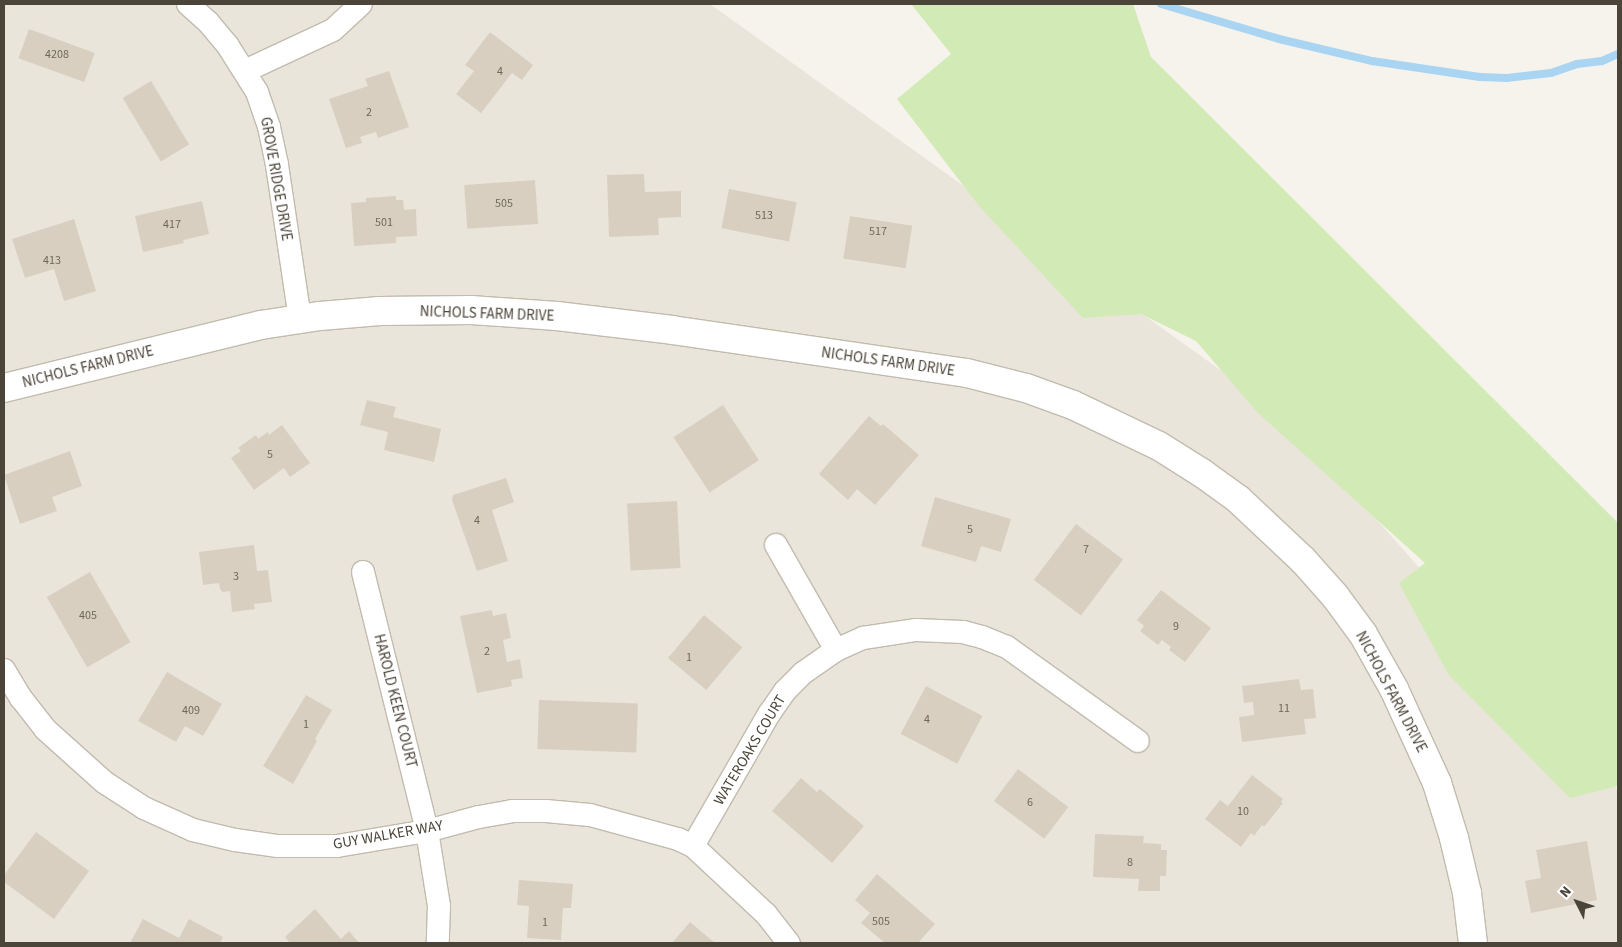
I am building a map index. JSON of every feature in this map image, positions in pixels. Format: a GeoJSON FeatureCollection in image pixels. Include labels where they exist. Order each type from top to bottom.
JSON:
{"type":"FeatureCollection","features":[{"type":"Feature","properties":{"kind":"street","name":"GROVE RIDGE DRIVE"},"geometry":{"type":"LineString","coordinates":[[188,4],[208,22],[245,70],[257,92],[269,127],[300,318]]}},
{"type":"Feature","properties":{"kind":"street"},"geometry":{"type":"LineString","coordinates":[[245,70],[333,30],[361,4]]}},
{"type":"Feature","properties":{"kind":"street","name":"NICHOLS FARM DRIVE"},"geometry":{"type":"LineString","coordinates":[[4,388],[251,327],[300,318],[380,311],[470,310],[557,316],[967,373],[1026,388],[1073,405],[1159,446],[1238,500],[1303,560],[1335,596],[1363,634],[1394,690],[1437,783],[1454,838],[1467,894],[1472,943]]}},
{"type":"Feature","properties":{"kind":"street"},"geometry":{"type":"LineString","coordinates":[[776,545],[836,650]]}},
{"type":"Feature","properties":{"kind":"street","name":"HAROLD KEEN COURT"},"geometry":{"type":"LineString","coordinates":[[364,572],[427,831],[439,906],[438,943]]}},
{"type":"Feature","properties":{"kind":"street","name":"WATEROAKS COURT"},"geometry":{"type":"LineString","coordinates":[[693,846],[769,714],[785,691],[802,673],[836,650],[863,638],[916,630],[963,632],[982,637],[1007,647],[1138,741]]}},
{"type":"Feature","properties":{"kind":"street","name":"GUY WALKER WAY"},"geometry":{"type":"LineString","coordinates":[[4,670],[21,698],[45,729],[67,751],[104,782],[144,808],[193,830],[235,840],[277,846],[336,846],[427,831],[479,816],[512,811],[546,811],[590,815],[678,838],[693,846],[766,914],[789,943]]}},
{"type":"Feature","properties":{"kind":"shaded area"},"geometry":{"type":"Polygon","coordinates":[[[4,4],[710,4],[1283,415],[1618,790],[1618,943],[4,943],[4,4]]]}},
{"type":"Feature","properties":{"kind":"green space"},"geometry":{"type":"Polygon","coordinates":[[[911,4],[1133,4],[1151,57],[1618,523],[1618,786],[1570,798],[1448,674],[1399,583],[1425,563],[1258,413],[1196,341],[1141,314],[1083,318],[979,206],[897,99],[951,54],[911,4]]]}},
{"type":"Feature","properties":{"kind":"building"},"geometry":{"type":"Polygon","coordinates":[[[29,29],[95,53],[84,82],[18,58],[29,29]]]}},
{"type":"Feature","properties":{"kind":"building"},"geometry":{"type":"Polygon","coordinates":[[[490,32],[533,65],[522,80],[512,73],[481,113],[456,94],[474,71],[465,65],[490,32]]]}},
{"type":"Feature","properties":{"kind":"building"},"geometry":{"type":"Polygon","coordinates":[[[389,71],[409,127],[378,138],[376,132],[360,137],[362,143],[346,148],[329,99],[368,86],[365,79],[389,71]]]}},
{"type":"Feature","properties":{"kind":"building"},"geometry":{"type":"Polygon","coordinates":[[[151,81],[189,144],[161,161],[123,98],[151,81]]]}},
{"type":"Feature","properties":{"kind":"building"},"geometry":{"type":"Polygon","coordinates":[[[644,174],[645,192],[681,191],[681,217],[658,218],[659,235],[609,237],[607,175],[644,174]]]}},
{"type":"Feature","properties":{"kind":"building"},"geometry":{"type":"Polygon","coordinates":[[[535,180],[538,224],[467,229],[464,185],[535,180]]]}},
{"type":"Feature","properties":{"kind":"building"},"geometry":{"type":"Polygon","coordinates":[[[729,189],[797,202],[789,241],[721,228],[729,189]]]}},
{"type":"Feature","properties":{"kind":"building"},"geometry":{"type":"Polygon","coordinates":[[[396,196],[396,200],[403,200],[404,210],[416,209],[417,236],[396,237],[396,243],[354,246],[351,203],[366,202],[366,198],[396,196]]]}},
{"type":"Feature","properties":{"kind":"building"},"geometry":{"type":"Polygon","coordinates":[[[202,201],[209,234],[183,240],[184,243],[143,252],[135,216],[202,201]]]}},
{"type":"Feature","properties":{"kind":"building"},"geometry":{"type":"Polygon","coordinates":[[[850,216],[912,226],[905,268],[843,258],[850,216]]]}},
{"type":"Feature","properties":{"kind":"building"},"geometry":{"type":"Polygon","coordinates":[[[74,219],[96,291],[64,301],[54,269],[25,278],[12,239],[74,219]]]}},
{"type":"Feature","properties":{"kind":"building"},"geometry":{"type":"Polygon","coordinates":[[[367,400],[396,407],[393,417],[441,429],[434,462],[384,450],[388,432],[360,425],[367,400]]]}},
{"type":"Feature","properties":{"kind":"building"},"geometry":{"type":"Polygon","coordinates":[[[723,405],[759,460],[709,492],[674,437],[723,405]]]}},
{"type":"Feature","properties":{"kind":"building"},"geometry":{"type":"Polygon","coordinates":[[[869,416],[881,426],[883,424],[919,455],[875,505],[857,489],[848,500],[819,474],[869,416]]]}},
{"type":"Feature","properties":{"kind":"building"},"geometry":{"type":"Polygon","coordinates":[[[282,425],[310,463],[290,477],[284,468],[254,490],[231,458],[241,451],[238,448],[256,435],[258,439],[268,432],[269,435],[282,425]]]}},
{"type":"Feature","properties":{"kind":"building"},"geometry":{"type":"Polygon","coordinates":[[[70,451],[82,486],[52,497],[57,511],[20,524],[4,475],[70,451]]]}},
{"type":"Feature","properties":{"kind":"building"},"geometry":{"type":"Polygon","coordinates":[[[506,478],[514,502],[492,510],[508,561],[477,571],[452,500],[453,495],[506,478]]]}},
{"type":"Feature","properties":{"kind":"building"},"geometry":{"type":"Polygon","coordinates":[[[935,497],[1011,519],[1001,552],[981,546],[976,562],[921,546],[935,497]]]}},
{"type":"Feature","properties":{"kind":"building"},"geometry":{"type":"Polygon","coordinates":[[[677,501],[681,568],[631,571],[627,504],[677,501]]]}},
{"type":"Feature","properties":{"kind":"building"},"geometry":{"type":"Polygon","coordinates":[[[1076,524],[1123,560],[1081,615],[1034,580],[1076,524]]]}},
{"type":"Feature","properties":{"kind":"building"},"geometry":{"type":"Polygon","coordinates":[[[254,545],[257,571],[268,570],[272,602],[254,604],[255,609],[232,612],[230,591],[223,592],[220,589],[219,583],[203,585],[199,552],[254,545]]]}},
{"type":"Feature","properties":{"kind":"building"},"geometry":{"type":"Polygon","coordinates":[[[90,572],[130,642],[87,667],[47,597],[90,572]]]}},
{"type":"Feature","properties":{"kind":"building"},"geometry":{"type":"Polygon","coordinates":[[[1161,590],[1211,628],[1185,662],[1169,650],[1171,647],[1162,640],[1158,645],[1140,631],[1144,626],[1137,620],[1161,590]]]}},
{"type":"Feature","properties":{"kind":"building"},"geometry":{"type":"Polygon","coordinates":[[[492,610],[493,616],[506,613],[511,638],[503,640],[507,662],[520,659],[523,678],[511,680],[512,686],[477,693],[460,616],[492,610]]]}},
{"type":"Feature","properties":{"kind":"building"},"geometry":{"type":"Polygon","coordinates":[[[704,615],[742,647],[706,690],[668,658],[704,615]]]}},
{"type":"Feature","properties":{"kind":"building"},"geometry":{"type":"Polygon","coordinates":[[[167,672],[222,704],[203,736],[185,726],[176,742],[138,721],[167,672]]]}},
{"type":"Feature","properties":{"kind":"building"},"geometry":{"type":"Polygon","coordinates":[[[1299,679],[1301,690],[1313,689],[1316,718],[1304,719],[1306,734],[1242,742],[1239,717],[1254,715],[1253,702],[1244,703],[1242,686],[1299,679]]]}},
{"type":"Feature","properties":{"kind":"building"},"geometry":{"type":"Polygon","coordinates":[[[926,686],[983,716],[957,764],[901,734],[926,686]]]}},
{"type":"Feature","properties":{"kind":"building"},"geometry":{"type":"Polygon","coordinates":[[[306,695],[332,710],[315,739],[317,741],[293,784],[263,766],[306,695]]]}},
{"type":"Feature","properties":{"kind":"building"},"geometry":{"type":"Polygon","coordinates":[[[539,700],[638,703],[636,752],[537,749],[539,700]]]}},
{"type":"Feature","properties":{"kind":"building"},"geometry":{"type":"Polygon","coordinates":[[[1018,769],[1068,807],[1044,839],[994,801],[1018,769]]]}},
{"type":"Feature","properties":{"kind":"building"},"geometry":{"type":"Polygon","coordinates":[[[1252,775],[1283,799],[1281,802],[1283,803],[1264,827],[1262,825],[1254,836],[1251,833],[1241,847],[1205,819],[1220,800],[1228,806],[1252,775]]]}},
{"type":"Feature","properties":{"kind":"building"},"geometry":{"type":"Polygon","coordinates":[[[801,778],[817,792],[820,789],[864,826],[832,863],[772,811],[801,778]]]}},
{"type":"Feature","properties":{"kind":"building"},"geometry":{"type":"Polygon","coordinates":[[[36,832],[89,871],[54,919],[4,882],[4,875],[36,832]]]}},
{"type":"Feature","properties":{"kind":"building"},"geometry":{"type":"Polygon","coordinates":[[[1095,834],[1144,836],[1143,843],[1161,844],[1161,850],[1167,850],[1166,876],[1160,876],[1160,891],[1138,891],[1139,879],[1093,877],[1095,834]]]}},
{"type":"Feature","properties":{"kind":"building"},"geometry":{"type":"Polygon","coordinates":[[[1587,841],[1597,900],[1531,913],[1525,881],[1541,878],[1536,850],[1587,841]]]}},
{"type":"Feature","properties":{"kind":"building"},"geometry":{"type":"Polygon","coordinates":[[[877,874],[935,924],[918,943],[885,943],[861,923],[870,913],[855,900],[877,874]]]}},
{"type":"Feature","properties":{"kind":"building"},"geometry":{"type":"Polygon","coordinates":[[[519,880],[573,884],[571,908],[563,908],[561,940],[527,938],[529,906],[517,905],[519,880]]]}},
{"type":"Feature","properties":{"kind":"building"},"geometry":{"type":"Polygon","coordinates":[[[315,909],[341,939],[349,931],[359,943],[290,943],[285,937],[315,909]]]}},
{"type":"Feature","properties":{"kind":"building"},"geometry":{"type":"Polygon","coordinates":[[[143,919],[179,938],[189,919],[223,937],[220,943],[130,943],[143,919]]]}},
{"type":"Feature","properties":{"kind":"building"},"geometry":{"type":"Polygon","coordinates":[[[690,922],[715,943],[672,943],[690,922]]]}},
{"type":"Feature","properties":{"kind":"waterway"},"geometry":{"type":"LineString","coordinates":[[1161,4],[1279,39],[1372,61],[1480,77],[1507,78],[1551,73],[1577,64],[1602,61],[1618,54]]}}]}
